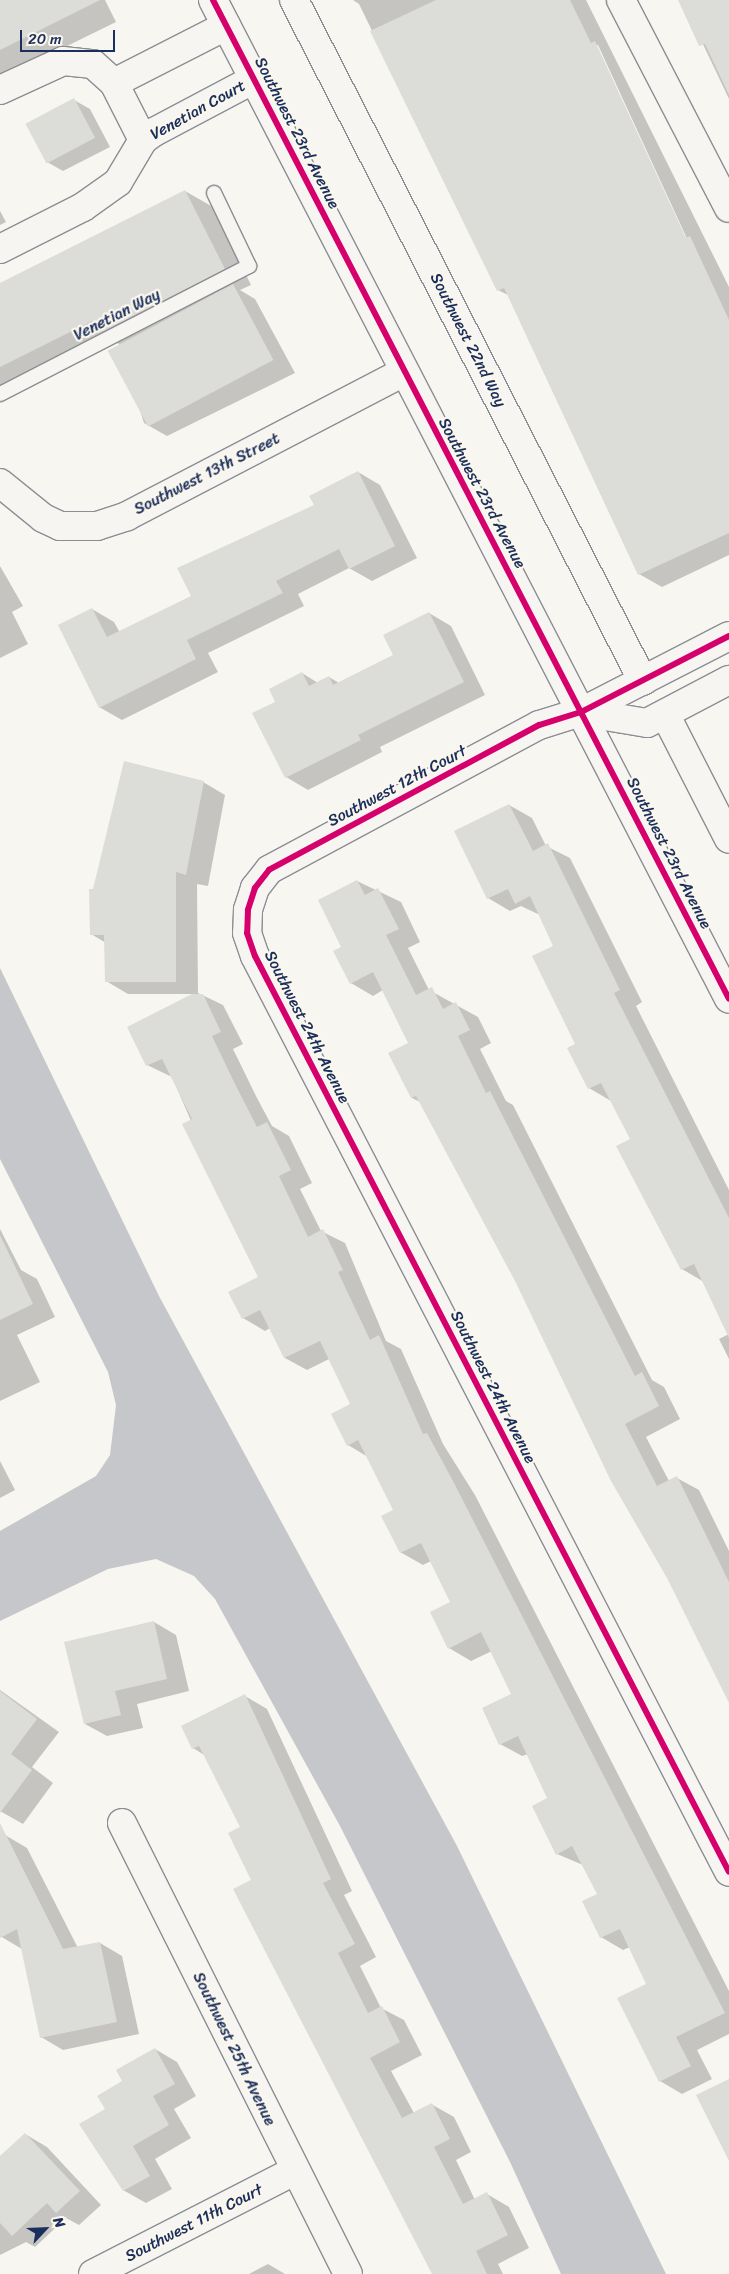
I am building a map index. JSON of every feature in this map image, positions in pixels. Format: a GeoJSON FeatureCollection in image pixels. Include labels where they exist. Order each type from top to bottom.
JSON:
{"type":"FeatureCollection","features":[{"type":"Feature","properties":{"kind":"street","name":"Southwest 23rd Avenue"},"geometry":{"type":"LineString","coordinates":[[213,0],[729,999]]}},
{"type":"Feature","properties":{"kind":"street","name":"Southwest 22nd Way"},"geometry":{"type":"LineString","coordinates":[[294,0],[643,681]]}},
{"type":"Feature","properties":{"kind":"street"},"geometry":{"type":"LineString","coordinates":[[621,0],[729,208]]}},
{"type":"Feature","properties":{"kind":"street"},"geometry":{"type":"LineString","coordinates":[[114,83],[226,26]]}},
{"type":"Feature","properties":{"kind":"street","name":"Venetian Court"},"geometry":{"type":"LineString","coordinates":[[0,90],[63,61],[93,64],[114,83],[143,140]]}},
{"type":"Feature","properties":{"kind":"street","name":"Venetian Court"},"geometry":{"type":"LineString","coordinates":[[0,249],[102,194],[127,172],[143,140],[254,79]]}},
{"type":"Feature","properties":{"kind":"street","name":"Southwest 13th Street"},"geometry":{"type":"LineString","coordinates":[[3,488],[60,526],[80,528],[111,522],[404,372]]}},
{"type":"Feature","properties":{"kind":"street","name":"Southwest 12th Court"},"geometry":{"type":"LineString","coordinates":[[248,910],[255,888],[269,870],[539,725],[581,712],[729,636]]}},
{"type":"Feature","properties":{"kind":"street"},"geometry":{"type":"LineString","coordinates":[[581,712],[647,723],[729,680]]}},
{"type":"Feature","properties":{"kind":"street"},"geometry":{"type":"LineString","coordinates":[[665,714],[729,839]]}},
{"type":"Feature","properties":{"kind":"street","name":"Southwest 24th Avenue"},"geometry":{"type":"LineString","coordinates":[[248,910],[248,933],[255,956],[729,1872]]}},
{"type":"Feature","properties":{"kind":"street","name":"Southwest 25th Avenue"},"geometry":{"type":"LineString","coordinates":[[122,1823],[294,2171],[348,2274]]}},
{"type":"Feature","properties":{"kind":"street","name":"Southwest 11th Court"},"geometry":{"type":"LineString","coordinates":[[93,2274],[294,2171]]}},
{"type":"Feature","properties":{"kind":"lane","name":"Venetian Way"},"geometry":{"type":"LineString","coordinates":[[0,394],[250,266],[214,193]]}},
{"type":"Feature","properties":{"kind":"shaded area"},"geometry":{"type":"Polygon","coordinates":[[[0,968],[159,1296],[457,1846],[666,2274],[561,2274],[511,2164],[340,1826],[215,1599],[194,1576],[156,1559],[108,1569],[0,1621],[0,1531],[96,1476],[110,1455],[116,1405],[108,1372],[0,1159],[0,968]]]}},
{"type":"Feature","properties":{"kind":"building"},"geometry":{"type":"Polygon","coordinates":[[[0,0],[100,0],[0,50],[0,0]]]}},
{"type":"Feature","properties":{"kind":"building"},"geometry":{"type":"Polygon","coordinates":[[[436,0],[570,0],[591,43],[595,41],[686,238],[690,236],[729,320],[729,533],[638,575],[504,288],[497,291],[370,31],[436,0]]]}},
{"type":"Feature","properties":{"kind":"building"},"geometry":{"type":"Polygon","coordinates":[[[678,0],[729,0],[729,95],[705,44],[699,46],[678,0]]]}},
{"type":"Feature","properties":{"kind":"building"},"geometry":{"type":"Polygon","coordinates":[[[74,98],[95,138],[47,164],[25,124],[74,98]]]}},
{"type":"Feature","properties":{"kind":"building"},"geometry":{"type":"Polygon","coordinates":[[[185,190],[225,269],[99,333],[92,321],[0,367],[0,283],[185,190]]]}},
{"type":"Feature","properties":{"kind":"building"},"geometry":{"type":"Polygon","coordinates":[[[233,284],[273,360],[148,427],[108,351],[233,284]]]}},
{"type":"Feature","properties":{"kind":"building"},"geometry":{"type":"Polygon","coordinates":[[[358,471],[395,546],[349,569],[339,549],[276,581],[283,593],[187,640],[196,659],[99,708],[58,625],[92,608],[107,637],[191,596],[177,568],[314,505],[309,496],[358,471]]]}},
{"type":"Feature","properties":{"kind":"building"},"geometry":{"type":"Polygon","coordinates":[[[429,612],[464,682],[358,735],[361,740],[285,778],[252,713],[275,702],[269,689],[302,672],[309,686],[329,676],[333,685],[393,655],[383,635],[429,612]]]}},
{"type":"Feature","properties":{"kind":"building"},"geometry":{"type":"Polygon","coordinates":[[[124,761],[204,781],[186,875],[176,872],[176,982],[105,982],[104,935],[90,935],[89,889],[93,889],[124,761]]]}},
{"type":"Feature","properties":{"kind":"building"},"geometry":{"type":"Polygon","coordinates":[[[509,804],[533,851],[548,843],[620,990],[614,993],[729,1218],[729,1338],[694,1264],[681,1270],[616,1146],[630,1139],[601,1083],[588,1089],[567,1048],[575,1044],[532,956],[553,946],[530,896],[515,904],[508,889],[487,899],[454,831],[509,804]]]}},
{"type":"Feature","properties":{"kind":"building"},"geometry":{"type":"Polygon","coordinates":[[[357,880],[365,895],[378,888],[399,929],[386,935],[416,995],[432,987],[443,1009],[456,1002],[470,1030],[458,1036],[486,1093],[490,1091],[635,1376],[642,1372],[659,1406],[625,1424],[657,1486],[677,1476],[729,1582],[729,1703],[667,1578],[611,1481],[515,1281],[416,1096],[411,1098],[388,1053],[408,1043],[373,972],[350,984],[333,951],[341,947],[318,900],[357,880]]]}},
{"type":"Feature","properties":{"kind":"building"},"geometry":{"type":"Polygon","coordinates":[[[192,994],[203,994],[221,1032],[212,1036],[235,1084],[257,1127],[267,1122],[291,1170],[279,1176],[308,1237],[323,1229],[343,1270],[338,1272],[370,1340],[379,1335],[423,1434],[427,1433],[453,1481],[725,2013],[676,2037],[691,2066],[659,2082],[617,1998],[646,1984],[620,1929],[600,1938],[582,1901],[597,1894],[572,1846],[556,1855],[532,1806],[547,1798],[518,1736],[499,1745],[482,1708],[511,1694],[481,1632],[448,1649],[430,1612],[450,1602],[421,1543],[400,1553],[381,1516],[393,1510],[358,1440],[347,1446],[331,1414],[350,1404],[320,1341],[284,1358],[260,1310],[242,1319],[228,1292],[258,1277],[182,1124],[192,1119],[162,1059],[146,1066],[127,1027],[192,994]]]}},
{"type":"Feature","properties":{"kind":"building"},"geometry":{"type":"Polygon","coordinates":[[[0,1235],[33,1304],[0,1320],[0,1235]]]}},
{"type":"Feature","properties":{"kind":"building"},"geometry":{"type":"Polygon","coordinates":[[[154,1621],[167,1679],[115,1691],[121,1715],[84,1724],[64,1642],[154,1621]]]}},
{"type":"Feature","properties":{"kind":"building"},"geometry":{"type":"Polygon","coordinates":[[[0,1691],[37,1719],[11,1754],[32,1770],[0,1813],[0,1691]]]}},
{"type":"Feature","properties":{"kind":"building"},"geometry":{"type":"Polygon","coordinates":[[[245,1694],[331,1879],[323,1883],[355,1944],[338,1953],[368,2013],[382,2006],[400,2042],[370,2058],[402,2118],[432,2103],[450,2139],[434,2147],[463,2204],[487,2192],[508,2235],[476,2251],[487,2274],[432,2274],[233,1889],[251,1880],[228,1833],[240,1827],[199,1746],[192,1749],[181,1726],[245,1694]]]}},
{"type":"Feature","properties":{"kind":"building"},"geometry":{"type":"Polygon","coordinates":[[[0,1823],[63,1949],[100,1942],[117,2022],[40,2038],[17,1929],[0,1938],[0,1823]]]}},
{"type":"Feature","properties":{"kind":"building"},"geometry":{"type":"Polygon","coordinates":[[[155,2048],[175,2084],[153,2096],[169,2125],[133,2146],[150,2176],[123,2191],[79,2124],[105,2109],[97,2096],[122,2081],[116,2070],[155,2048]]]}},
{"type":"Feature","properties":{"kind":"building"},"geometry":{"type":"Polygon","coordinates":[[[729,2079],[729,2161],[696,2095],[729,2079]]]}},
{"type":"Feature","properties":{"kind":"building"},"geometry":{"type":"Polygon","coordinates":[[[25,2133],[80,2191],[56,2213],[47,2203],[12,2236],[0,2223],[0,2156],[25,2133]]]}},
{"type":"Feature","properties":{"kind":"cycle path"},"geometry":{"type":"LineString","coordinates":[[213,0],[729,999]]}},
{"type":"Feature","properties":{"kind":"cycle path"},"geometry":{"type":"LineString","coordinates":[[729,636],[581,712],[539,725],[269,870],[255,888],[248,910],[247,933],[255,956],[729,1872]]}}]}
